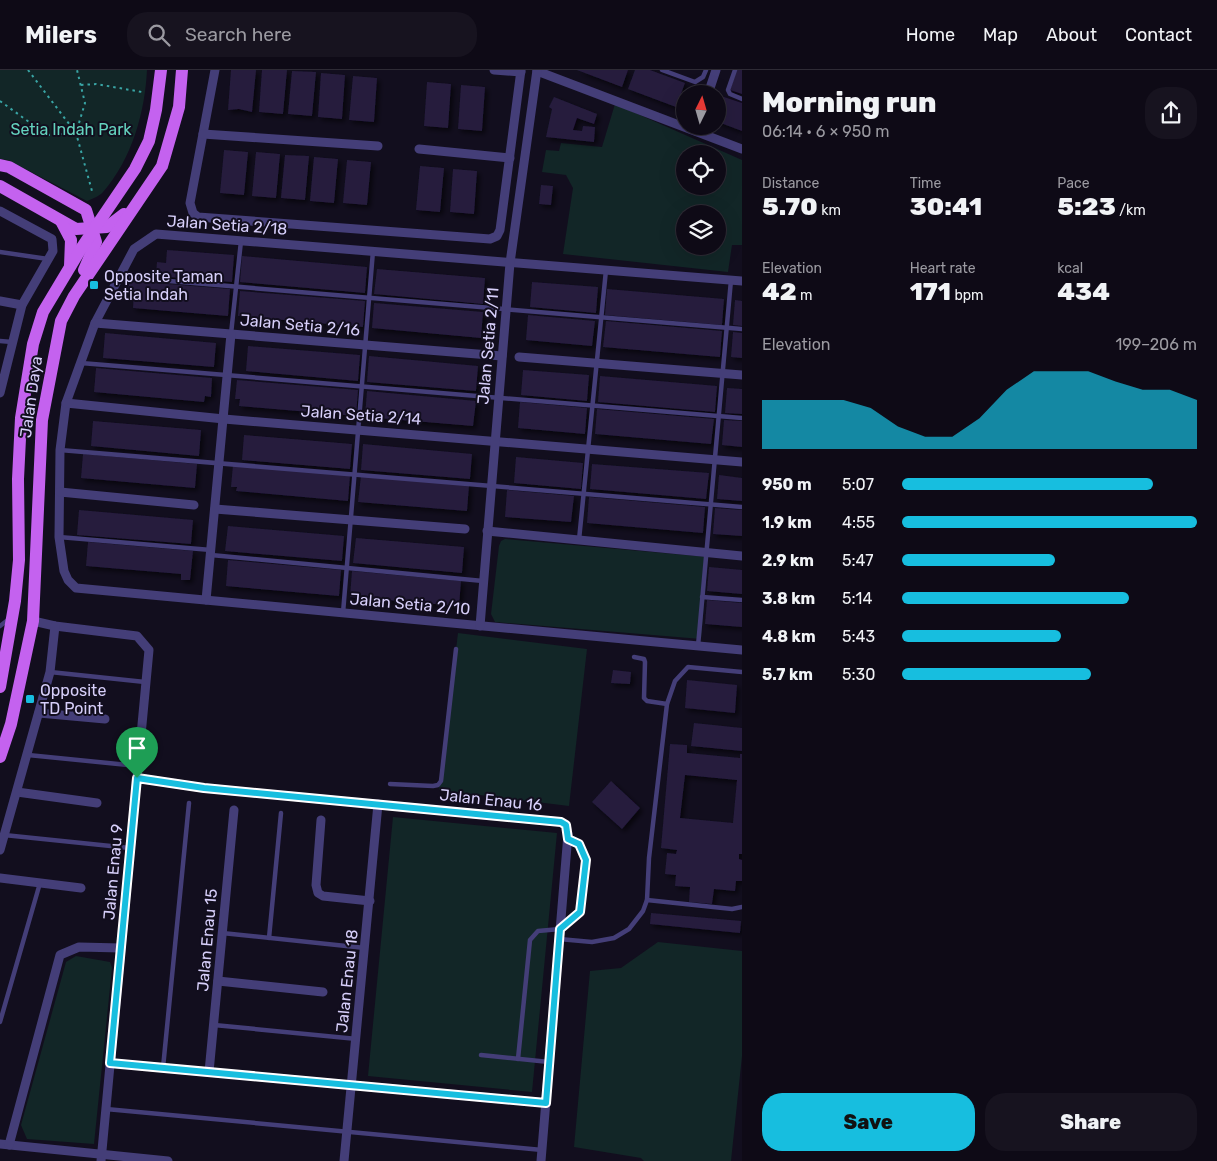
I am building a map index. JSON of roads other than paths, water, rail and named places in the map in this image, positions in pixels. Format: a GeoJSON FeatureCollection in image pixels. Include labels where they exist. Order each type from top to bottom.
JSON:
{"type":"FeatureCollection","features":[{"type":"Feature","properties":{"kind":"main road","name":"Jalan Daya"},"geometry":{"type":"LineString","coordinates":[[0,687],[13,617],[19,560],[18,479],[21,418],[33,344],[43,312],[94,229],[135,169],[148,141],[156,110],[161,70]]}},
{"type":"Feature","properties":{"kind":"main road","name":"Jalan Daya"},"geometry":{"type":"LineString","coordinates":[[0,757],[11,724],[33,621],[42,420],[61,321],[74,296],[162,166],[179,107],[182,70]]}},
{"type":"Feature","properties":{"kind":"main road"},"geometry":{"type":"LineString","coordinates":[[0,165],[9,167],[86,210],[94,229],[96,242],[74,296]]}},
{"type":"Feature","properties":{"kind":"main road"},"geometry":{"type":"LineString","coordinates":[[0,186],[76,229],[107,227],[118,221],[142,196]]}},
{"type":"Feature","properties":{"kind":"main road"},"geometry":{"type":"LineString","coordinates":[[70,201],[86,208],[96,207],[105,204],[123,187]]}},
{"type":"Feature","properties":{"kind":"main road"},"geometry":{"type":"LineString","coordinates":[[60,219],[71,240],[70,268]]}},
{"type":"Feature","properties":{"kind":"street"},"geometry":{"type":"LineString","coordinates":[[215,70],[190,203],[193,213],[198,217],[490,239],[497,236],[500,230],[521,71],[494,70]]}},
{"type":"Feature","properties":{"kind":"street"},"geometry":{"type":"LineString","coordinates":[[536,70],[676,121]]}},
{"type":"Feature","properties":{"kind":"street","name":"Jalan Setia 2/11"},"geometry":{"type":"LineString","coordinates":[[480,626],[510,263],[536,70]]}},
{"type":"Feature","properties":{"kind":"street"},"geometry":{"type":"LineString","coordinates":[[711,85],[716,70]]}},
{"type":"Feature","properties":{"kind":"street"},"geometry":{"type":"LineString","coordinates":[[203,134],[378,146]]}},
{"type":"Feature","properties":{"kind":"street"},"geometry":{"type":"LineString","coordinates":[[711,135],[742,149]]}},
{"type":"Feature","properties":{"kind":"street"},"geometry":{"type":"LineString","coordinates":[[418,149],[510,158]]}},
{"type":"Feature","properties":{"kind":"street"},"geometry":{"type":"LineString","coordinates":[[0,211],[52,240],[53,251],[22,305],[0,393]]}},
{"type":"Feature","properties":{"kind":"street","name":"Jalan Setia 2/18"},"geometry":{"type":"LineString","coordinates":[[76,588],[68,580],[64,571],[59,537],[60,450],[66,404],[95,323],[134,249],[156,234],[742,281]]}},
{"type":"Feature","properties":{"kind":"street"},"geometry":{"type":"LineString","coordinates":[[0,302],[22,305]]}},
{"type":"Feature","properties":{"kind":"street","name":"Jalan Setia 2/16"},"geometry":{"type":"LineString","coordinates":[[95,323],[502,356]]}},
{"type":"Feature","properties":{"kind":"street"},"geometry":{"type":"LineString","coordinates":[[206,600],[229,375],[231,334]]}},
{"type":"Feature","properties":{"kind":"street"},"geometry":{"type":"LineString","coordinates":[[519,357],[742,375]]}},
{"type":"Feature","properties":{"kind":"street","name":"Jalan Setia 2/14"},"geometry":{"type":"LineString","coordinates":[[66,404],[742,462]]}},
{"type":"Feature","properties":{"kind":"street"},"geometry":{"type":"LineString","coordinates":[[60,492],[194,504]]}},
{"type":"Feature","properties":{"kind":"street"},"geometry":{"type":"LineString","coordinates":[[215,509],[465,529]]}},
{"type":"Feature","properties":{"kind":"street"},"geometry":{"type":"LineString","coordinates":[[488,531],[742,556]]}},
{"type":"Feature","properties":{"kind":"street","name":"Jalan Setia 2/10"},"geometry":{"type":"LineString","coordinates":[[76,588],[742,650]]}},
{"type":"Feature","properties":{"kind":"street","name":"Jalan Enau 9"},"geometry":{"type":"LineString","coordinates":[[33,621],[55,626],[137,636],[149,650],[148,682],[138,766],[101,1158]]}},
{"type":"Feature","properties":{"kind":"street"},"geometry":{"type":"LineString","coordinates":[[0,850],[40,713],[50,672],[55,626]]}},
{"type":"Feature","properties":{"kind":"street"},"geometry":{"type":"LineString","coordinates":[[40,713],[106,720]]}},
{"type":"Feature","properties":{"kind":"street","name":"Jalan Enau 16"},"geometry":{"type":"LineString","coordinates":[[137,778],[204,788],[561,822],[566,825],[568,839]]}},
{"type":"Feature","properties":{"kind":"street"},"geometry":{"type":"LineString","coordinates":[[17,792],[97,803]]}},
{"type":"Feature","properties":{"kind":"street","name":"Jalan Enau 18"},"geometry":{"type":"LineString","coordinates":[[344,1161],[378,804]]}},
{"type":"Feature","properties":{"kind":"street","name":"Jalan Enau 15"},"geometry":{"type":"LineString","coordinates":[[210,1072],[234,810]]}},
{"type":"Feature","properties":{"kind":"street"},"geometry":{"type":"LineString","coordinates":[[321,820],[316,885],[318,893],[324,896],[370,901]]}},
{"type":"Feature","properties":{"kind":"street"},"geometry":{"type":"LineString","coordinates":[[541,1161],[568,839]]}},
{"type":"Feature","properties":{"kind":"street"},"geometry":{"type":"LineString","coordinates":[[0,878],[81,888]]}},
{"type":"Feature","properties":{"kind":"street"},"geometry":{"type":"LineString","coordinates":[[122,948],[78,947],[60,955],[4,1145],[101,1158],[168,1161]]}},
{"type":"Feature","properties":{"kind":"street"},"geometry":{"type":"LineString","coordinates":[[218,981],[323,992]]}},
{"type":"Feature","properties":{"kind":"street"},"geometry":{"type":"LineString","coordinates":[[110,1063],[546,1103]]}},
{"type":"Feature","properties":{"kind":"lane"},"geometry":{"type":"LineString","coordinates":[[662,70],[695,82],[703,78],[706,70]]}},
{"type":"Feature","properties":{"kind":"lane"},"geometry":{"type":"LineString","coordinates":[[735,70],[728,90],[730,94],[742,98]]}},
{"type":"Feature","properties":{"kind":"lane"},"geometry":{"type":"LineString","coordinates":[[231,334],[241,240]]}},
{"type":"Feature","properties":{"kind":"lane"},"geometry":{"type":"LineString","coordinates":[[343,614],[373,251]]}},
{"type":"Feature","properties":{"kind":"lane"},"geometry":{"type":"LineString","coordinates":[[0,252],[48,259]]}},
{"type":"Feature","properties":{"kind":"lane"},"geometry":{"type":"LineString","coordinates":[[579,540],[606,269]]}},
{"type":"Feature","properties":{"kind":"lane"},"geometry":{"type":"LineString","coordinates":[[120,276],[742,330]]}},
{"type":"Feature","properties":{"kind":"lane"},"geometry":{"type":"LineString","coordinates":[[698,646],[731,280]]}},
{"type":"Feature","properties":{"kind":"lane"},"geometry":{"type":"LineString","coordinates":[[0,341],[12,342]]}},
{"type":"Feature","properties":{"kind":"lane"},"geometry":{"type":"LineString","coordinates":[[80,363],[742,418]]}},
{"type":"Feature","properties":{"kind":"lane"},"geometry":{"type":"LineString","coordinates":[[60,450],[742,507]]}},
{"type":"Feature","properties":{"kind":"lane"},"geometry":{"type":"LineString","coordinates":[[59,537],[347,569],[483,581]]}},
{"type":"Feature","properties":{"kind":"lane"},"geometry":{"type":"LineString","coordinates":[[702,597],[742,600]]}},
{"type":"Feature","properties":{"kind":"lane"},"geometry":{"type":"LineString","coordinates":[[0,626],[13,617]]}},
{"type":"Feature","properties":{"kind":"lane"},"geometry":{"type":"LineString","coordinates":[[390,784],[433,786],[438,785],[441,781],[456,649]]}},
{"type":"Feature","properties":{"kind":"lane"},"geometry":{"type":"LineString","coordinates":[[634,657],[644,659],[645,662],[644,698],[647,701],[667,704]]}},
{"type":"Feature","properties":{"kind":"lane"},"geometry":{"type":"LineString","coordinates":[[560,940],[592,942],[614,938],[629,929],[643,911],[647,900],[649,858],[667,704],[675,681],[688,667],[742,672]]}},
{"type":"Feature","properties":{"kind":"lane"},"geometry":{"type":"LineString","coordinates":[[50,672],[148,682]]}},
{"type":"Feature","properties":{"kind":"lane"},"geometry":{"type":"LineString","coordinates":[[28,755],[138,766]]}},
{"type":"Feature","properties":{"kind":"lane"},"geometry":{"type":"LineString","coordinates":[[163,1068],[190,803]]}},
{"type":"Feature","properties":{"kind":"lane"},"geometry":{"type":"LineString","coordinates":[[269,938],[281,813]]}},
{"type":"Feature","properties":{"kind":"lane"},"geometry":{"type":"LineString","coordinates":[[4,835],[131,848]]}},
{"type":"Feature","properties":{"kind":"lane"},"geometry":{"type":"LineString","coordinates":[[518,1059],[530,940],[538,932],[560,929],[580,912],[586,860],[579,844],[568,839]]}},
{"type":"Feature","properties":{"kind":"lane"},"geometry":{"type":"LineString","coordinates":[[0,1022],[40,883]]}},
{"type":"Feature","properties":{"kind":"lane"},"geometry":{"type":"LineString","coordinates":[[647,900],[732,909],[742,907]]}},
{"type":"Feature","properties":{"kind":"lane"},"geometry":{"type":"LineString","coordinates":[[222,933],[365,948]]}},
{"type":"Feature","properties":{"kind":"lane"},"geometry":{"type":"LineString","coordinates":[[214,1025],[356,1039]]}},
{"type":"Feature","properties":{"kind":"lane"},"geometry":{"type":"LineString","coordinates":[[481,1055],[549,1062]]}},
{"type":"Feature","properties":{"kind":"lane"},"geometry":{"type":"LineString","coordinates":[[106,1109],[542,1150]]}},
{"type":"Feature","properties":{"kind":"place","name":"Opposite Taman Setia Indah"},"geometry":{"type":"Point","coordinates":[94,285]}},
{"type":"Feature","properties":{"kind":"place","name":"Opposite TD Point"},"geometry":{"type":"Point","coordinates":[30,699]}},
{"type":"Feature","properties":{"kind":"park label","name":"Setia Indah Park"},"geometry":{"type":"Point","coordinates":[71,129]}}]}
